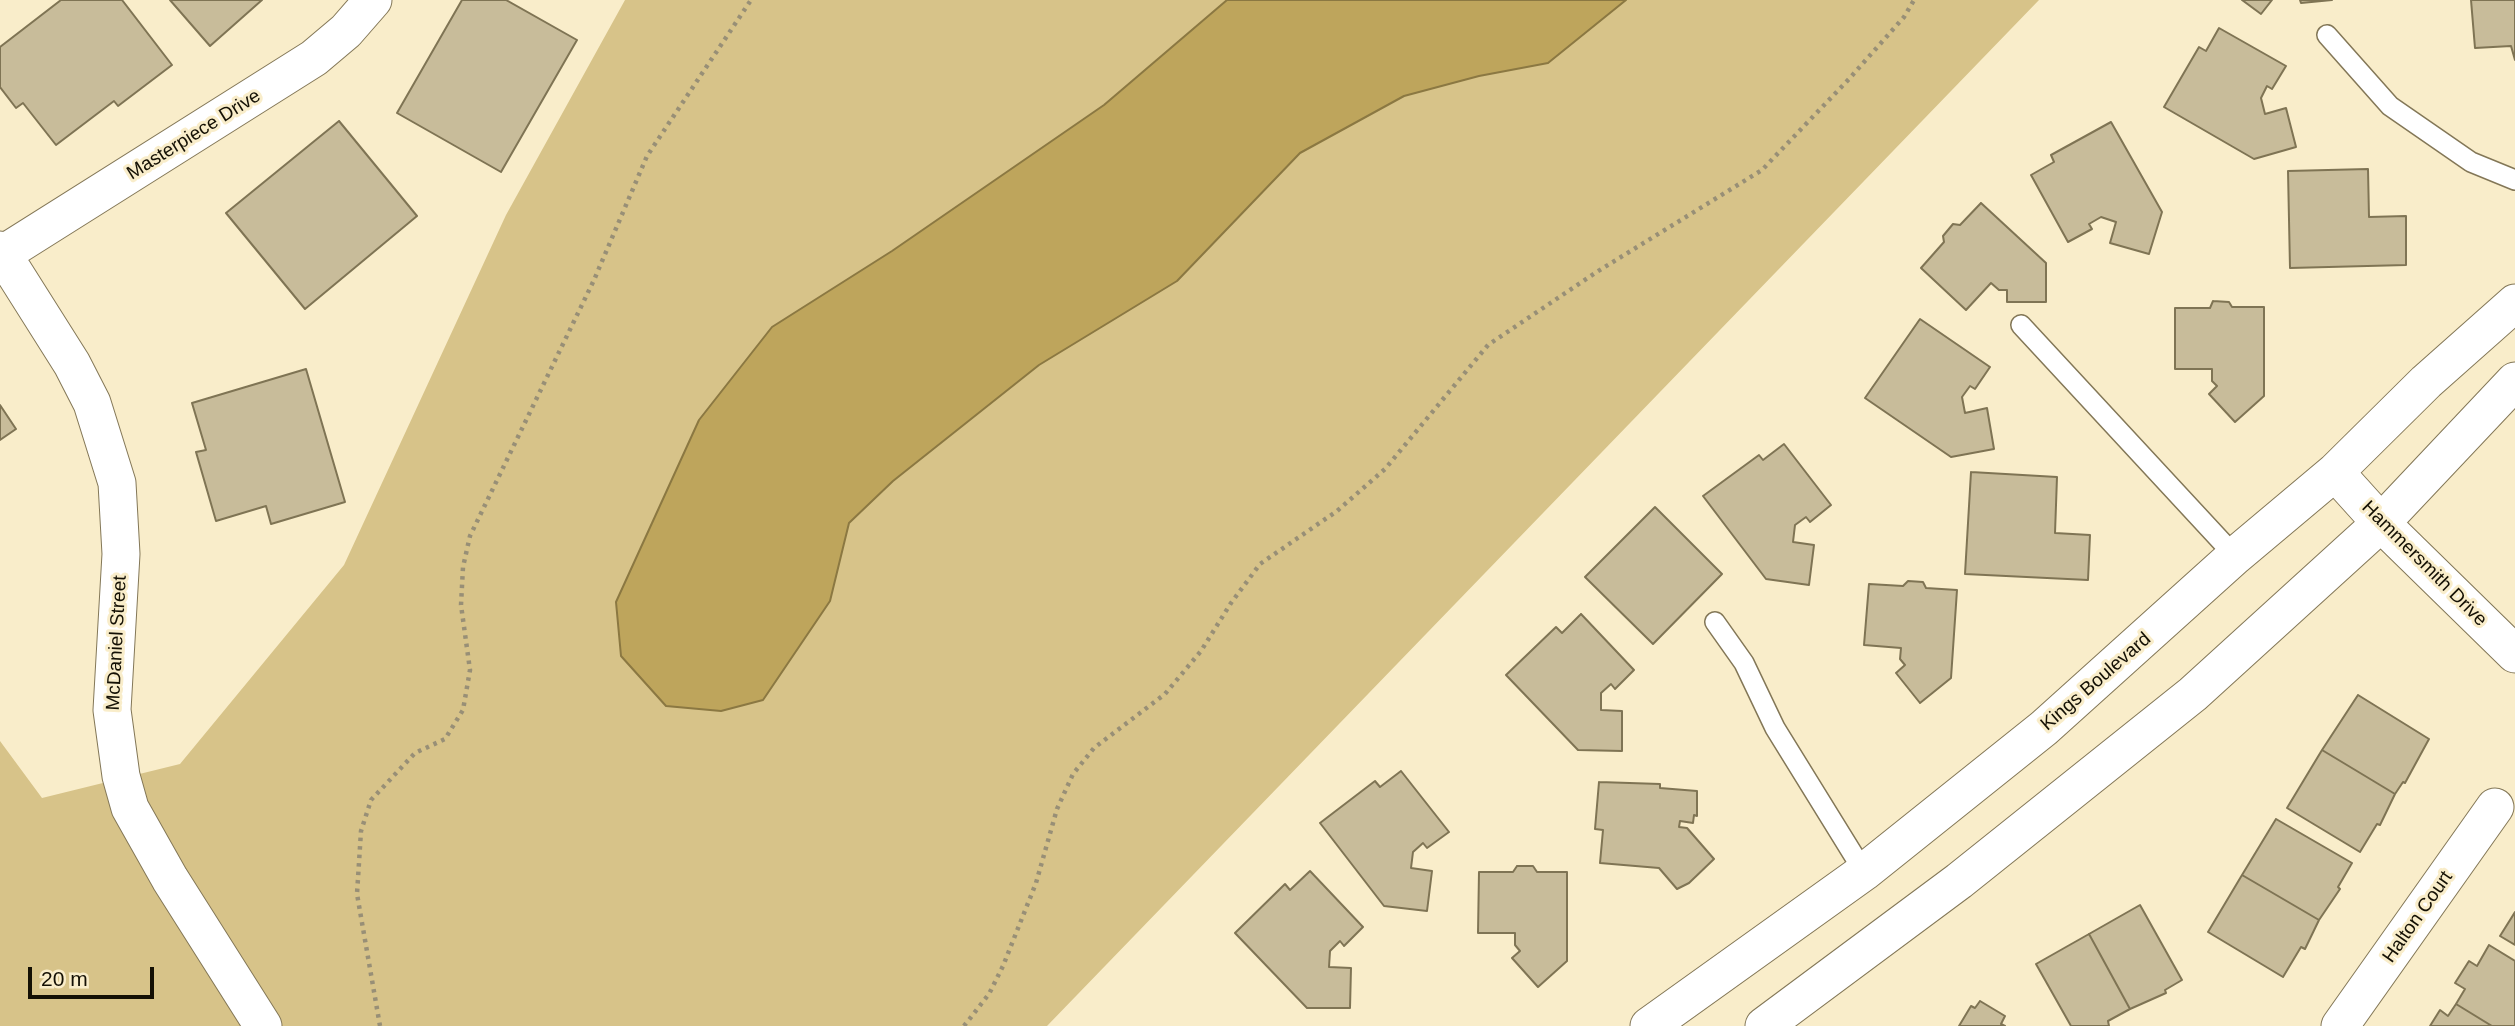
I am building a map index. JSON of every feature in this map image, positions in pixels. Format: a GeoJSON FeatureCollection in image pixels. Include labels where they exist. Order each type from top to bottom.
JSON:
{"type":"FeatureCollection","features":[{"type":"Feature","properties":{"kind":"street","name":"Masterpiece Drive"},"geometry":{"type":"LineString","coordinates":[[2,252],[314,58],[346,31],[373,0]]}},
{"type":"Feature","properties":{"kind":"street","name":"McDaniel Street"},"geometry":{"type":"LineString","coordinates":[[2,252],[72,364],[92,404],[117,483],[121,554],[112,709],[121,776],[130,808],[170,878],[263,1026]]}},
{"type":"Feature","properties":{"kind":"street","name":"Kings Boulevard"},"geometry":{"type":"LineString","coordinates":[[1649,1026],[1864,872],[2044,728],[2235,556],[2334,472],[2426,382],[2515,303]]}},
{"type":"Feature","properties":{"kind":"street"},"geometry":{"type":"LineString","coordinates":[[1764,1026],[1959,881],[2193,694],[2381,523],[2515,381]]}},
{"type":"Feature","properties":{"kind":"street","name":"Hammersmith Drive"},"geometry":{"type":"LineString","coordinates":[[2334,472],[2381,523],[2515,654]]}},
{"type":"Feature","properties":{"kind":"street","name":"Halton Court"},"geometry":{"type":"LineString","coordinates":[[2340,1026],[2495,807]]}},
{"type":"Feature","properties":{"kind":"lane"},"geometry":{"type":"LineString","coordinates":[[2327,35],[2389,106],[2471,162],[2515,180]]}},
{"type":"Feature","properties":{"kind":"lane"},"geometry":{"type":"LineString","coordinates":[[2021,325],[2235,556]]}},
{"type":"Feature","properties":{"kind":"lane"},"geometry":{"type":"LineString","coordinates":[[1715,622],[1744,663],[1775,728],[1864,872]]}},
{"type":"Feature","properties":{"kind":"path"},"geometry":{"type":"LineString","coordinates":[[380,1026],[357,894],[361,831],[371,800],[415,753],[444,739],[463,710],[470,670],[461,605],[463,567],[470,536],[594,280],[647,156],[751,0]]}},
{"type":"Feature","properties":{"kind":"path"},"geometry":{"type":"LineString","coordinates":[[964,1026],[989,994],[1003,966],[1036,883],[1057,808],[1073,774],[1094,748],[1165,694],[1200,651],[1260,564],[1337,511],[1385,469],[1488,345],[1595,273],[1762,170],[1849,79],[1904,17],[1914,0]]}},
{"type":"Feature","properties":{"kind":"shaded area"},"geometry":{"type":"Polygon","coordinates":[[[625,0],[2039,0],[1047,1026],[0,1026],[0,741],[42,798],[180,764],[344,565],[506,215],[625,0]]]}},
{"type":"Feature","properties":{"kind":"shaded area"},"geometry":{"type":"Polygon","coordinates":[[[1227,0],[1626,0],[1548,63],[1479,76],[1404,96],[1300,153],[1177,281],[1039,365],[893,481],[849,523],[830,601],[763,700],[721,711],[666,706],[621,656],[616,602],[699,420],[772,327],[892,251],[1104,105],[1227,0]]]}},
{"type":"Feature","properties":{"kind":"building"},"geometry":{"type":"Polygon","coordinates":[[[61,0],[122,0],[172,65],[118,106],[114,101],[56,145],[23,103],[16,108],[0,87],[0,47],[61,0]]]}},
{"type":"Feature","properties":{"kind":"building"},"geometry":{"type":"Polygon","coordinates":[[[170,0],[262,0],[210,46],[170,0]]]}},
{"type":"Feature","properties":{"kind":"building"},"geometry":{"type":"Polygon","coordinates":[[[462,0],[506,0],[577,40],[501,172],[397,113],[462,0]]]}},
{"type":"Feature","properties":{"kind":"building"},"geometry":{"type":"Polygon","coordinates":[[[2242,0],[2272,0],[2261,14],[2242,0]]]}},
{"type":"Feature","properties":{"kind":"building"},"geometry":{"type":"Polygon","coordinates":[[[2300,0],[2332,0],[2301,3],[2300,0]]]}},
{"type":"Feature","properties":{"kind":"building"},"geometry":{"type":"Polygon","coordinates":[[[2471,0],[2515,0],[2515,60],[2511,46],[2475,48],[2471,0]]]}},
{"type":"Feature","properties":{"kind":"building"},"geometry":{"type":"Polygon","coordinates":[[[2219,28],[2286,66],[2272,89],[2267,86],[2261,98],[2265,114],[2286,108],[2296,147],[2254,159],[2164,107],[2199,47],[2206,51],[2219,28]]]}},
{"type":"Feature","properties":{"kind":"building"},"geometry":{"type":"Polygon","coordinates":[[[339,121],[417,216],[305,309],[226,213],[339,121]]]}},
{"type":"Feature","properties":{"kind":"building"},"geometry":{"type":"Polygon","coordinates":[[[2111,122],[2162,212],[2149,254],[2110,243],[2116,222],[2101,217],[2089,224],[2092,229],[2068,242],[2031,175],[2054,162],[2051,155],[2111,122]]]}},
{"type":"Feature","properties":{"kind":"building"},"geometry":{"type":"Polygon","coordinates":[[[2368,169],[2369,217],[2406,216],[2406,265],[2290,268],[2288,171],[2368,169]]]}},
{"type":"Feature","properties":{"kind":"building"},"geometry":{"type":"Polygon","coordinates":[[[1981,203],[2046,263],[2046,302],[2007,302],[2007,290],[1999,290],[1991,283],[1966,310],[1921,268],[1944,242],[1943,236],[1953,224],[1960,225],[1981,203]]]}},
{"type":"Feature","properties":{"kind":"building"},"geometry":{"type":"Polygon","coordinates":[[[2213,301],[2229,302],[2232,307],[2264,307],[2264,396],[2235,422],[2209,394],[2217,386],[2212,381],[2212,369],[2175,369],[2175,308],[2210,308],[2213,301]]]}},
{"type":"Feature","properties":{"kind":"building"},"geometry":{"type":"Polygon","coordinates":[[[1920,319],[1990,367],[1975,389],[1970,386],[1962,397],[1965,413],[1987,408],[1994,449],[1951,457],[1865,398],[1920,319]]]}},
{"type":"Feature","properties":{"kind":"building"},"geometry":{"type":"Polygon","coordinates":[[[306,369],[345,502],[271,524],[266,506],[216,521],[196,452],[206,450],[192,403],[306,369]]]}},
{"type":"Feature","properties":{"kind":"building"},"geometry":{"type":"Polygon","coordinates":[[[0,405],[16,429],[0,440],[0,405]]]}},
{"type":"Feature","properties":{"kind":"building"},"geometry":{"type":"Polygon","coordinates":[[[1784,444],[1831,505],[1810,522],[1806,517],[1795,525],[1793,542],[1814,545],[1809,585],[1766,579],[1703,496],[1759,455],[1763,460],[1784,444]]]}},
{"type":"Feature","properties":{"kind":"building"},"geometry":{"type":"Polygon","coordinates":[[[1971,472],[2057,477],[2055,533],[2090,535],[2088,580],[1965,574],[1971,472]]]}},
{"type":"Feature","properties":{"kind":"building"},"geometry":{"type":"Polygon","coordinates":[[[1655,507],[1722,574],[1653,644],[1585,577],[1655,507]]]}},
{"type":"Feature","properties":{"kind":"building"},"geometry":{"type":"Polygon","coordinates":[[[1908,581],[1923,582],[1926,588],[1957,590],[1951,678],[1920,703],[1896,673],[1905,665],[1900,659],[1901,648],[1864,645],[1869,584],[1903,586],[1908,581]]]}},
{"type":"Feature","properties":{"kind":"building"},"geometry":{"type":"Polygon","coordinates":[[[1581,614],[1634,670],[1615,689],[1611,684],[1601,693],[1601,710],[1622,711],[1622,751],[1578,750],[1506,675],[1556,627],[1562,633],[1581,614]]]}},
{"type":"Feature","properties":{"kind":"building"},"geometry":{"type":"Polygon","coordinates":[[[2358,695],[2429,739],[2405,783],[2403,782],[2395,794],[2322,750],[2358,695]]]}},
{"type":"Feature","properties":{"kind":"building"},"geometry":{"type":"Polygon","coordinates":[[[2322,750],[2395,794],[2380,825],[2377,824],[2360,852],[2287,808],[2322,750]]]}},
{"type":"Feature","properties":{"kind":"building"},"geometry":{"type":"Polygon","coordinates":[[[1401,771],[1449,832],[1427,848],[1423,843],[1413,852],[1411,868],[1432,871],[1427,911],[1384,906],[1320,823],[1375,781],[1380,787],[1401,771]]]}},
{"type":"Feature","properties":{"kind":"building"},"geometry":{"type":"Polygon","coordinates":[[[1599,782],[1660,784],[1660,788],[1697,791],[1697,816],[1694,815],[1693,823],[1680,821],[1679,827],[1687,828],[1714,859],[1689,883],[1677,889],[1659,868],[1600,863],[1603,830],[1595,829],[1599,782]]]}},
{"type":"Feature","properties":{"kind":"building"},"geometry":{"type":"Polygon","coordinates":[[[2276,819],[2352,863],[2338,887],[2340,889],[2319,920],[2242,875],[2276,819]]]}},
{"type":"Feature","properties":{"kind":"building"},"geometry":{"type":"Polygon","coordinates":[[[1517,866],[1533,866],[1537,872],[1567,872],[1567,961],[1538,987],[1512,958],[1520,951],[1515,945],[1515,933],[1478,933],[1479,872],[1513,872],[1517,866]]]}},
{"type":"Feature","properties":{"kind":"building"},"geometry":{"type":"Polygon","coordinates":[[[1310,871],[1363,927],[1344,946],[1340,941],[1330,951],[1329,967],[1351,968],[1350,1008],[1307,1008],[1235,933],[1285,884],[1290,890],[1310,871]]]}},
{"type":"Feature","properties":{"kind":"building"},"geometry":{"type":"Polygon","coordinates":[[[2242,875],[2319,920],[2305,949],[2301,947],[2283,977],[2208,932],[2242,875]]]}},
{"type":"Feature","properties":{"kind":"building"},"geometry":{"type":"Polygon","coordinates":[[[2140,905],[2182,980],[2165,990],[2166,993],[2130,1009],[2089,934],[2140,905]]]}},
{"type":"Feature","properties":{"kind":"building"},"geometry":{"type":"Polygon","coordinates":[[[2515,912],[2515,945],[2500,936],[2515,912]]]}},
{"type":"Feature","properties":{"kind":"building"},"geometry":{"type":"Polygon","coordinates":[[[2089,934],[2130,1009],[2108,1021],[2109,1026],[2071,1026],[2036,964],[2089,934]]]}},
{"type":"Feature","properties":{"kind":"building"},"geometry":{"type":"Polygon","coordinates":[[[2489,945],[2515,961],[2515,1026],[2492,1026],[2456,1004],[2465,989],[2455,983],[2469,961],[2477,966],[2489,945]]]}},
{"type":"Feature","properties":{"kind":"building"},"geometry":{"type":"Polygon","coordinates":[[[1980,1001],[2005,1016],[2001,1024],[2005,1026],[1959,1026],[1971,1006],[1975,1008],[1980,1001]]]}},
{"type":"Feature","properties":{"kind":"building"},"geometry":{"type":"Polygon","coordinates":[[[2456,1004],[2492,1026],[2430,1026],[2440,1010],[2448,1016],[2456,1004]]]}}]}
